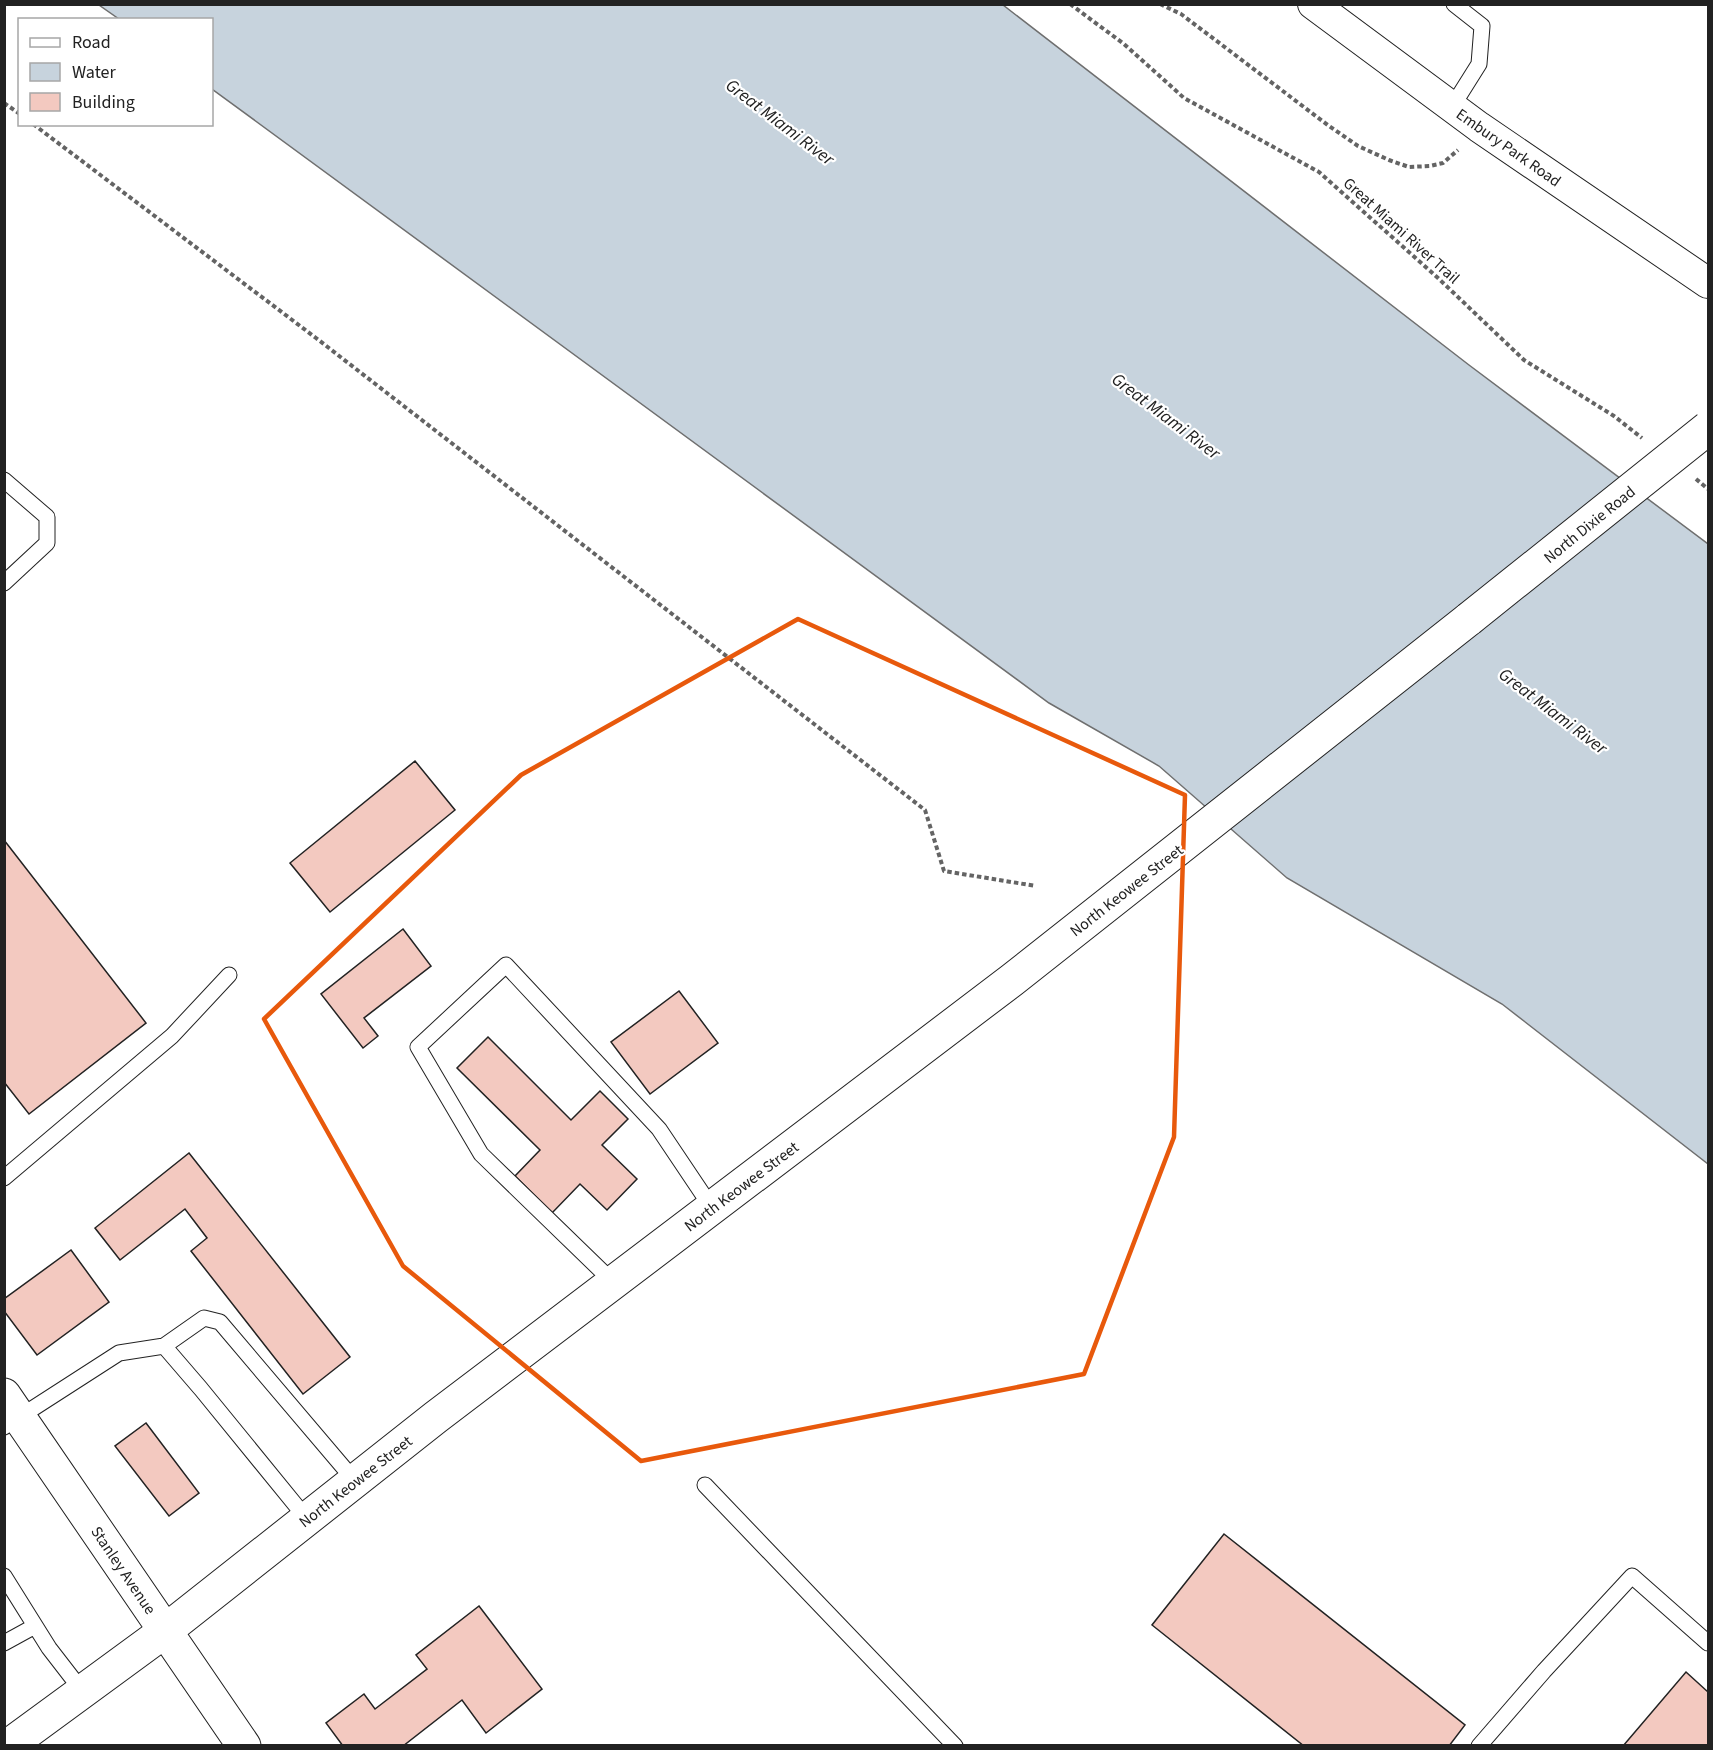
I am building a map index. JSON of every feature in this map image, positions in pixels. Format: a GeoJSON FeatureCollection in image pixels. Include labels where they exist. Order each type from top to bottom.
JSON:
{"type":"FeatureCollection","features":[{"type":"Feature","properties":{"kind":"main road","name":"North Dixie Road"},"geometry":{"type":"LineString","coordinates":[[1469,619],[1708,428]]}},
{"type":"Feature","properties":{"kind":"main road","name":"North Keowee Street"},"geometry":{"type":"LineString","coordinates":[[8,1746],[165,1630],[355,1481],[1012,980],[1469,619]]}},
{"type":"Feature","properties":{"kind":"main road","name":"Stanley Avenue"},"geometry":{"type":"LineString","coordinates":[[10,1413],[165,1630],[243,1746]]}},
{"type":"Feature","properties":{"kind":"street","name":"Embury Park Road"},"geometry":{"type":"LineString","coordinates":[[1313,4],[1479,127],[1708,283]]}},
{"type":"Feature","properties":{"kind":"lane"},"geometry":{"type":"LineString","coordinates":[[1452,107],[1479,64],[1482,27],[1454,4]]}},
{"type":"Feature","properties":{"kind":"lane"},"geometry":{"type":"LineString","coordinates":[[4,480],[47,518],[47,543],[4,583]]}},
{"type":"Feature","properties":{"kind":"lane"},"geometry":{"type":"LineString","coordinates":[[614,1283],[481,1154],[418,1047],[506,965],[659,1129],[712,1208]]}},
{"type":"Feature","properties":{"kind":"lane"},"geometry":{"type":"LineString","coordinates":[[7,1170],[172,1036],[229,975]]}},
{"type":"Feature","properties":{"kind":"lane"},"geometry":{"type":"LineString","coordinates":[[10,1413],[119,1353],[164,1346],[204,1318],[220,1322],[355,1481]]}},
{"type":"Feature","properties":{"kind":"lane"},"geometry":{"type":"LineString","coordinates":[[164,1346],[308,1519]]}},
{"type":"Feature","properties":{"kind":"lane"},"geometry":{"type":"LineString","coordinates":[[705,1485],[955,1746]]}},
{"type":"Feature","properties":{"kind":"lane"},"geometry":{"type":"LineString","coordinates":[[1479,1746],[1544,1671],[1632,1576],[1708,1643]]}},
{"type":"Feature","properties":{"kind":"lane"},"geometry":{"type":"LineString","coordinates":[[6,1582],[49,1648],[83,1692]]}},
{"type":"Feature","properties":{"kind":"lane"},"geometry":{"type":"LineString","coordinates":[[4,1643],[35,1626]]}},
{"type":"Feature","properties":{"kind":"path","name":"Great Miami River Trail"},"geometry":{"type":"LineString","coordinates":[[1070,4],[1124,44],[1184,98],[1319,172],[1438,278],[1524,360],[1614,416],[1642,438]]}},
{"type":"Feature","properties":{"kind":"path"},"geometry":{"type":"LineString","coordinates":[[1160,4],[1181,14],[1358,146],[1389,160],[1409,167],[1443,163],[1454,155],[1479,127]]}},
{"type":"Feature","properties":{"kind":"path"},"geometry":{"type":"LineString","coordinates":[[4,103],[18,113]]}},
{"type":"Feature","properties":{"kind":"path"},"geometry":{"type":"LineString","coordinates":[[36,126],[335,353],[925,810],[944,871],[1036,886]]}},
{"type":"Feature","properties":{"kind":"path"},"geometry":{"type":"LineString","coordinates":[[1689,474],[1708,489]]}},
{"type":"Feature","properties":{"kind":"highlighted area"},"geometry":{"type":"Polygon","coordinates":[[[798,619],[1185,795],[1174,1137],[1084,1374],[641,1461],[403,1266],[264,1019],[521,775],[798,619]]]}},
{"type":"Feature","properties":{"kind":"water","name":"Great Miami River"},"geometry":{"type":"Polygon","coordinates":[[[99,5],[1003,5],[1469,365],[1708,544],[1708,1164],[1502,1004],[1287,878],[1159,766],[1049,703],[213,90],[213,18],[118,18],[99,5]]]}},
{"type":"Feature","properties":{"kind":"building"},"geometry":{"type":"Polygon","coordinates":[[[415,761],[455,810],[330,912],[290,863],[415,761]]]}},
{"type":"Feature","properties":{"kind":"building"},"geometry":{"type":"Polygon","coordinates":[[[4,840],[146,1023],[29,1114],[4,1082],[4,840]]]}},
{"type":"Feature","properties":{"kind":"building"},"geometry":{"type":"Polygon","coordinates":[[[403,929],[431,966],[364,1018],[378,1036],[363,1048],[321,994],[403,929]]]}},
{"type":"Feature","properties":{"kind":"building"},"geometry":{"type":"Polygon","coordinates":[[[679,991],[718,1043],[650,1094],[611,1042],[679,991]]]}},
{"type":"Feature","properties":{"kind":"building"},"geometry":{"type":"Polygon","coordinates":[[[488,1037],[571,1120],[600,1091],[628,1119],[602,1145],[637,1179],[607,1210],[580,1184],[552,1213],[515,1176],[540,1150],[457,1068],[488,1037]]]}},
{"type":"Feature","properties":{"kind":"building"},"geometry":{"type":"Polygon","coordinates":[[[189,1153],[350,1357],[303,1394],[191,1251],[207,1238],[185,1209],[120,1260],[95,1228],[189,1153]]]}},
{"type":"Feature","properties":{"kind":"building"},"geometry":{"type":"Polygon","coordinates":[[[71,1250],[109,1302],[37,1355],[4,1311],[4,1299],[71,1250]]]}},
{"type":"Feature","properties":{"kind":"building"},"geometry":{"type":"Polygon","coordinates":[[[146,1423],[199,1493],[169,1516],[115,1446],[146,1423]]]}},
{"type":"Feature","properties":{"kind":"building"},"geometry":{"type":"Polygon","coordinates":[[[1224,1534],[1465,1725],[1449,1746],[1304,1746],[1152,1625],[1224,1534]]]}},
{"type":"Feature","properties":{"kind":"building"},"geometry":{"type":"Polygon","coordinates":[[[479,1606],[542,1689],[486,1733],[462,1700],[403,1746],[343,1746],[326,1723],[364,1694],[375,1709],[427,1669],[416,1655],[479,1606]]]}},
{"type":"Feature","properties":{"kind":"building"},"geometry":{"type":"Polygon","coordinates":[[[1686,1672],[1708,1692],[1708,1746],[1623,1746],[1686,1672]]]}}]}
